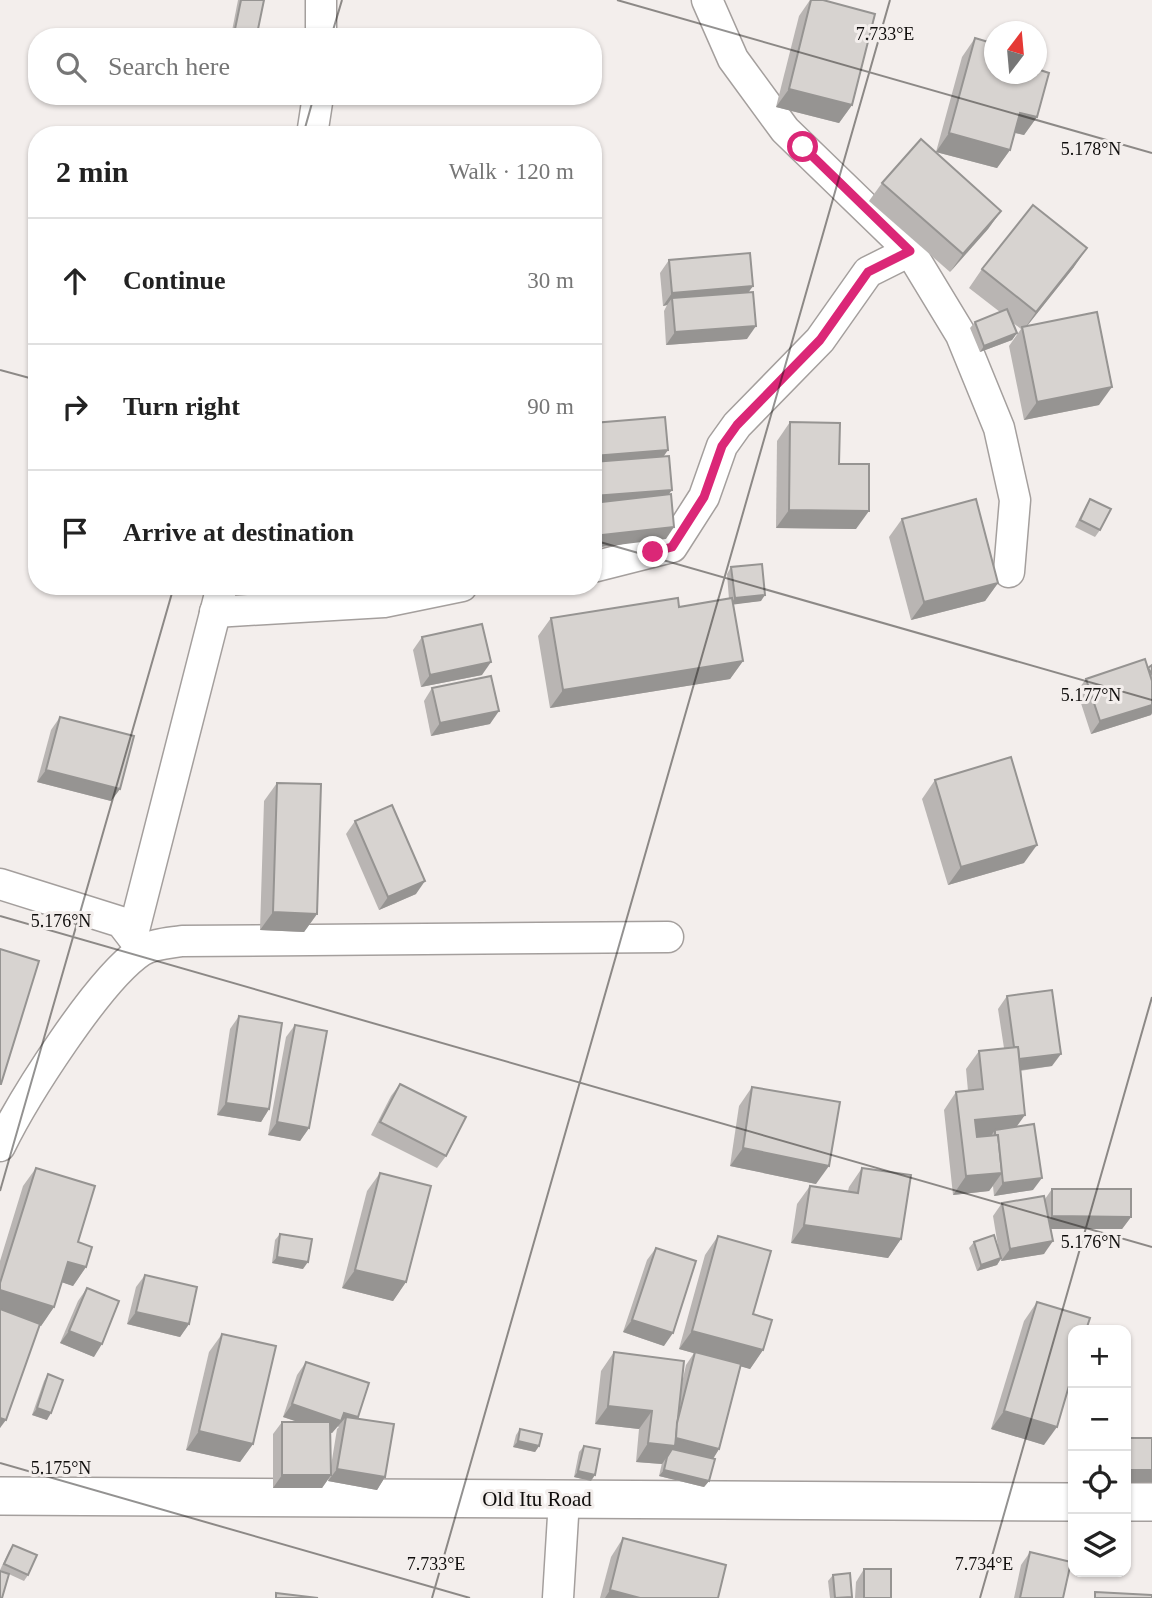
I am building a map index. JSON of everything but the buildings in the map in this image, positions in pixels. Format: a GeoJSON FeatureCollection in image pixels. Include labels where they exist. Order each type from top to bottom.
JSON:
{"type":"FeatureCollection","features":[{"type":"Feature","properties":{"kind":"street"},"geometry":{"type":"LineString","coordinates":[[321,0],[321,28]]}},
{"type":"Feature","properties":{"kind":"street"},"geometry":{"type":"LineString","coordinates":[[707,0],[733,59],[785,130],[910,251],[961,335],[999,428],[1015,499],[1009,572]]}},
{"type":"Feature","properties":{"kind":"street"},"geometry":{"type":"LineString","coordinates":[[313,126],[317,105]]}},
{"type":"Feature","properties":{"kind":"street"},"geometry":{"type":"LineString","coordinates":[[602,565],[672,547],[704,497],[722,446],[737,425],[820,340],[868,272],[910,251]]}},
{"type":"Feature","properties":{"kind":"street"},"geometry":{"type":"LineString","coordinates":[[0,1146],[16,1113],[137,942],[219,599],[384,602],[418,595]]}},
{"type":"Feature","properties":{"kind":"street"},"geometry":{"type":"LineString","coordinates":[[0,884],[121,922],[137,942]]}},
{"type":"Feature","properties":{"kind":"street"},"geometry":{"type":"LineString","coordinates":[[137,942],[668,937]]}},
{"type":"Feature","properties":{"kind":"street","name":"Old Itu Road"},"geometry":{"type":"LineString","coordinates":[[0,1496],[1068,1502]]}},
{"type":"Feature","properties":{"kind":"street"},"geometry":{"type":"LineString","coordinates":[[558,1598],[564,1500]]}},
{"type":"Feature","properties":{"kind":"street"},"geometry":{"type":"LineString","coordinates":[[1131,1502],[1152,1502]]}},
{"type":"Feature","properties":{"kind":"route"},"geometry":{"type":"LineString","coordinates":[[653,552],[672,547],[704,497],[722,446],[737,425],[820,340],[868,272],[910,251],[803,147]]}}]}
